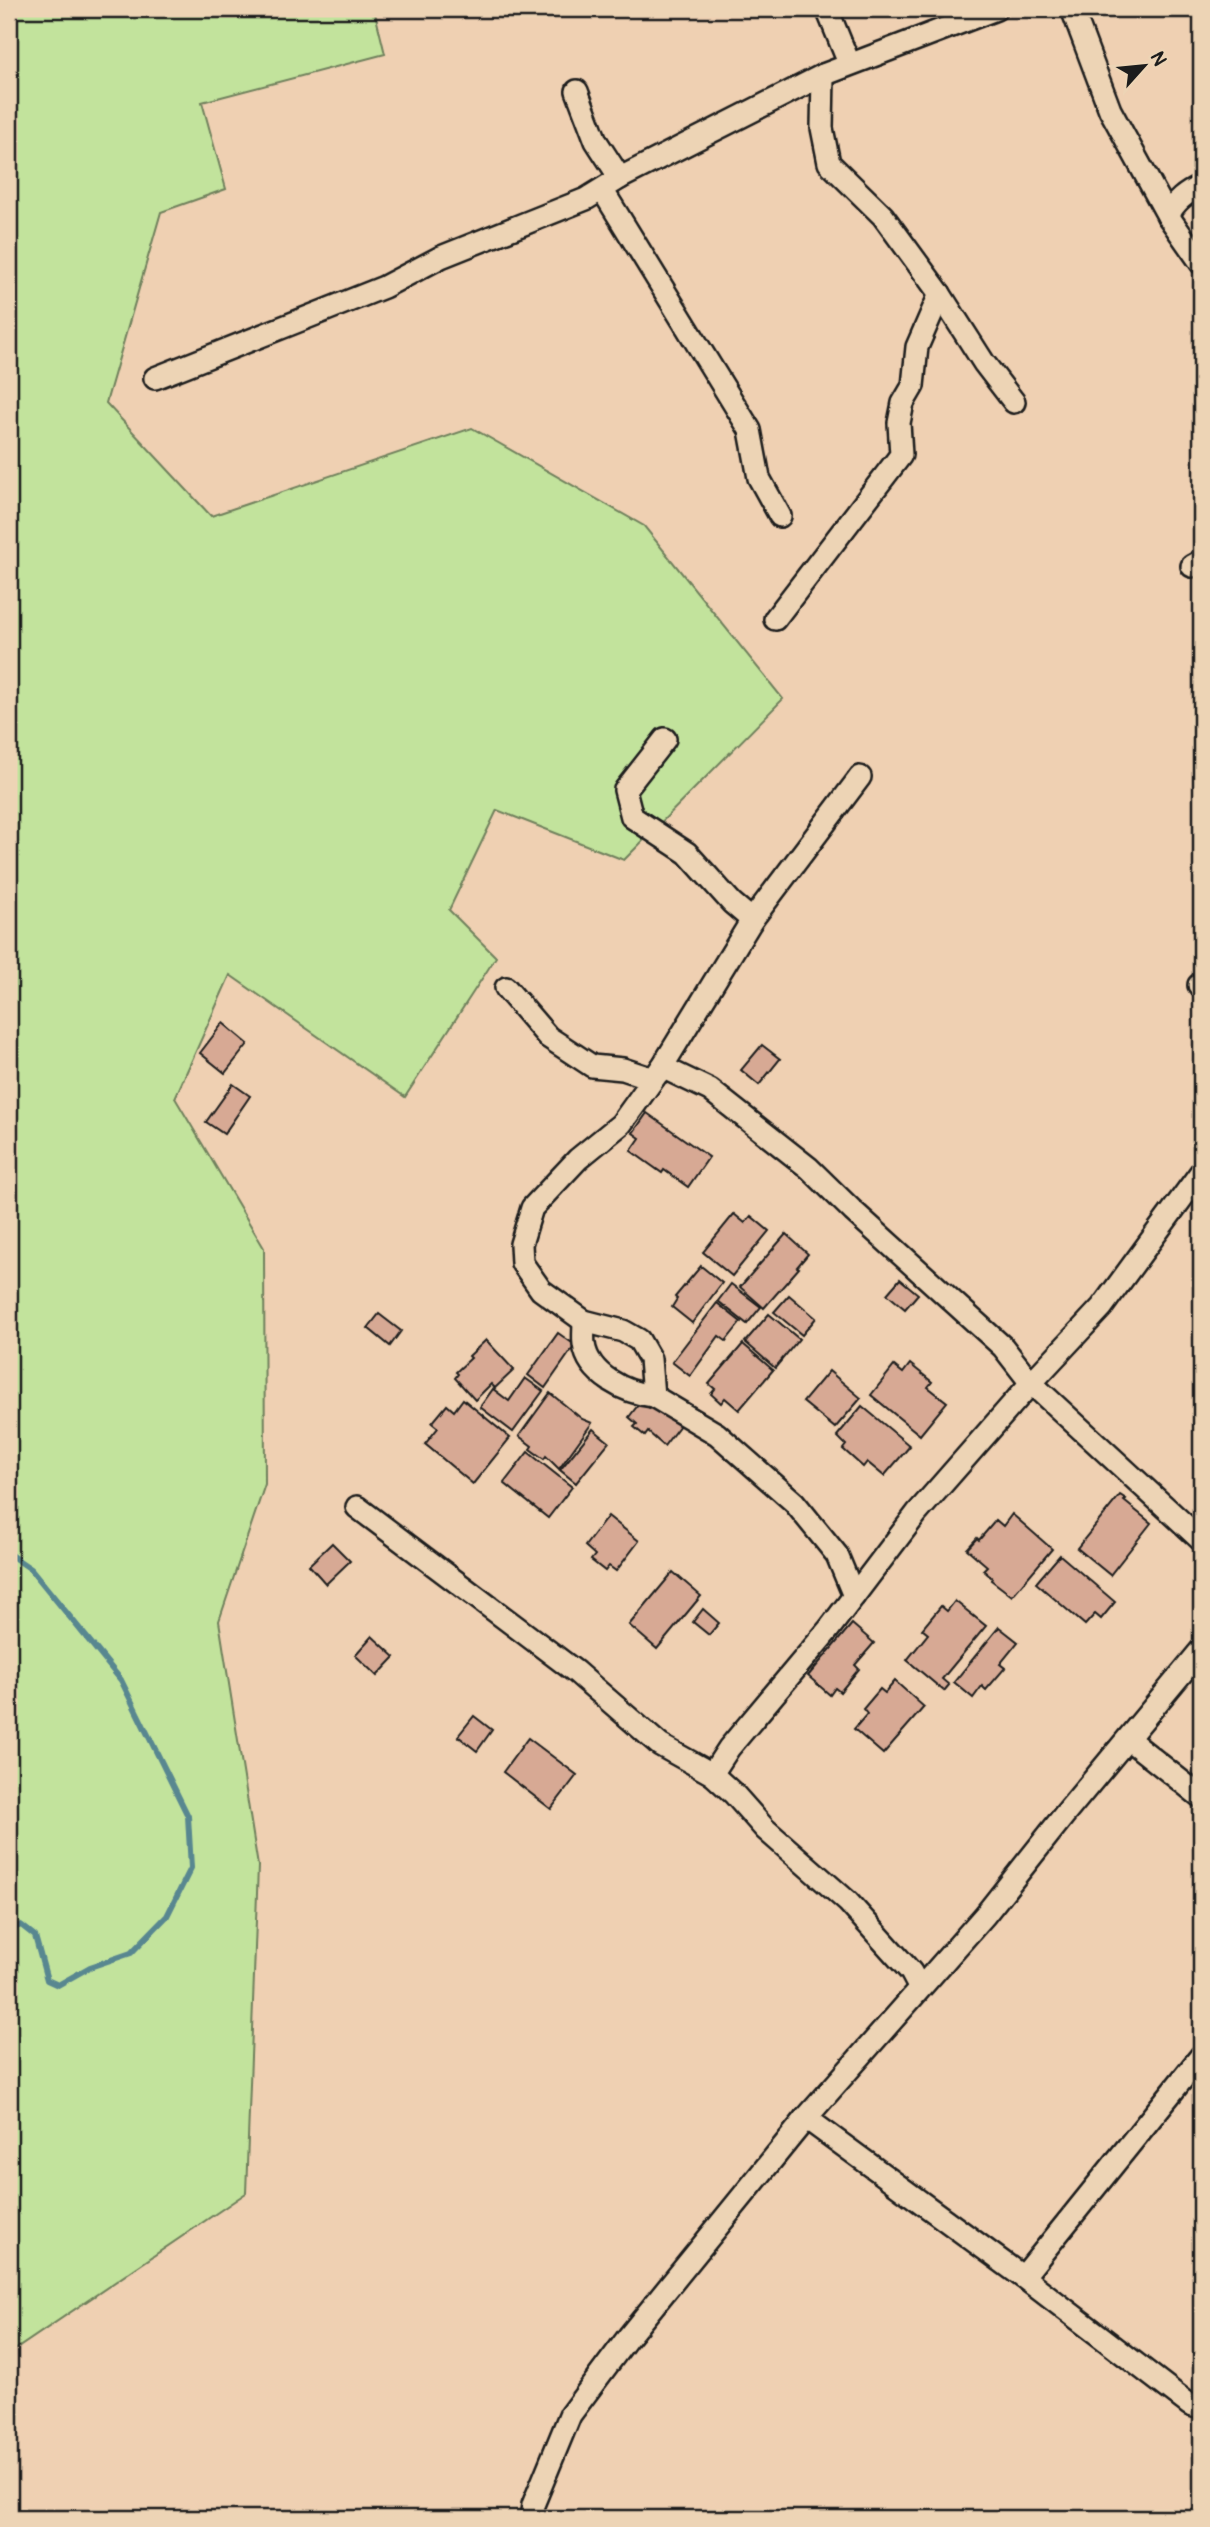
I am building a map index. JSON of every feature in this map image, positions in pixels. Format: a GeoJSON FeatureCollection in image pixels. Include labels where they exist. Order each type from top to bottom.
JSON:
{"type":"FeatureCollection","features":[{"type":"Feature","properties":{"kind":"street"},"geometry":{"type":"LineString","coordinates":[[827,9],[849,63]]}},
{"type":"Feature","properties":{"kind":"street"},"geometry":{"type":"LineString","coordinates":[[155,378],[384,287],[441,257],[603,191],[620,178],[849,63],[996,9]]}},
{"type":"Feature","properties":{"kind":"street"},"geometry":{"type":"LineString","coordinates":[[1072,9],[1110,110],[1168,216],[1201,263]]}},
{"type":"Feature","properties":{"kind":"street"},"geometry":{"type":"LineString","coordinates":[[823,75],[822,128],[829,163],[883,216],[1014,402]]}},
{"type":"Feature","properties":{"kind":"street"},"geometry":{"type":"LineString","coordinates":[[577,91],[596,141],[620,178]]}},
{"type":"Feature","properties":{"kind":"street"},"geometry":{"type":"LineString","coordinates":[[1168,216],[1173,205],[1201,186]]}},
{"type":"Feature","properties":{"kind":"street"},"geometry":{"type":"LineString","coordinates":[[603,191],[750,430],[759,478],[780,516]]}},
{"type":"Feature","properties":{"kind":"street"},"geometry":{"type":"LineString","coordinates":[[775,619],[901,455],[899,423],[903,403],[913,386],[917,347],[940,294]]}},
{"type":"Feature","properties":{"kind":"street"},"geometry":{"type":"LineString","coordinates":[[665,739],[625,790],[632,817],[687,853],[732,903],[752,920]]}},
{"type":"Feature","properties":{"kind":"street"},"geometry":{"type":"LineString","coordinates":[[653,1396],[650,1359],[639,1340],[623,1331],[584,1321],[541,1290],[522,1263],[521,1244],[533,1208],[578,1159],[621,1124],[657,1073],[752,920],[860,777]]}},
{"type":"Feature","properties":{"kind":"street"},"geometry":{"type":"LineString","coordinates":[[506,988],[548,1037],[593,1066],[657,1073],[710,1090],[810,1168],[853,1211],[1003,1347],[1031,1383],[1201,1540]]}},
{"type":"Feature","properties":{"kind":"street"},"geometry":{"type":"LineString","coordinates":[[712,1774],[729,1748],[829,1629],[917,1513],[1102,1307],[1201,1172]]}},
{"type":"Feature","properties":{"kind":"street"},"geometry":{"type":"LineString","coordinates":[[584,1321],[584,1347],[595,1367],[611,1382],[637,1394],[653,1396],[716,1434],[794,1502],[838,1555],[853,1596]]}},
{"type":"Feature","properties":{"kind":"street"},"geometry":{"type":"LineString","coordinates":[[357,1507],[576,1672],[660,1745],[712,1774],[765,1829],[848,1902],[911,1972],[919,1987]]}},
{"type":"Feature","properties":{"kind":"street"},"geometry":{"type":"LineString","coordinates":[[838,1555],[874,1572]]}},
{"type":"Feature","properties":{"kind":"street"},"geometry":{"type":"LineString","coordinates":[[531,2518],[533,2505],[570,2415],[629,2336],[806,2118],[985,1915],[1201,1650]]}},
{"type":"Feature","properties":{"kind":"street"},"geometry":{"type":"LineString","coordinates":[[1128,1740],[1201,1797]]}},
{"type":"Feature","properties":{"kind":"street"},"geometry":{"type":"LineString","coordinates":[[1023,2277],[1201,2056]]}},
{"type":"Feature","properties":{"kind":"street"},"geometry":{"type":"LineString","coordinates":[[806,2118],[1023,2277],[1190,2405],[1201,2408]]}},
{"type":"Feature","properties":{"kind":"green space"},"geometry":{"type":"Polygon","coordinates":[[[9,9],[374,9],[385,54],[202,102],[226,189],[161,212],[106,403],[211,516],[472,428],[644,526],[783,699],[624,860],[497,810],[449,910],[496,957],[405,1097],[230,975],[175,1098],[264,1248],[265,1484],[219,1621],[258,1866],[246,2193],[12,2352],[9,2360],[9,9]]]}},
{"type":"Feature","properties":{"kind":"building"},"geometry":{"type":"Polygon","coordinates":[[[223,1023],[248,1044],[225,1073],[200,1053],[223,1023]]]}},
{"type":"Feature","properties":{"kind":"building"},"geometry":{"type":"Polygon","coordinates":[[[762,1045],[780,1059],[759,1085],[741,1070],[762,1045]]]}},
{"type":"Feature","properties":{"kind":"building"},"geometry":{"type":"Polygon","coordinates":[[[233,1084],[250,1096],[224,1134],[206,1122],[233,1084]]]}},
{"type":"Feature","properties":{"kind":"building"},"geometry":{"type":"Polygon","coordinates":[[[647,1113],[709,1157],[688,1187],[631,1151],[640,1138],[633,1133],[647,1113]]]}},
{"type":"Feature","properties":{"kind":"building"},"geometry":{"type":"Polygon","coordinates":[[[734,1214],[745,1223],[751,1216],[769,1231],[732,1276],[703,1252],[734,1214]]]}},
{"type":"Feature","properties":{"kind":"building"},"geometry":{"type":"Polygon","coordinates":[[[786,1234],[808,1254],[764,1308],[740,1287],[786,1234]]]}},
{"type":"Feature","properties":{"kind":"building"},"geometry":{"type":"Polygon","coordinates":[[[701,1266],[722,1283],[692,1323],[672,1307],[677,1299],[675,1297],[701,1266]]]}},
{"type":"Feature","properties":{"kind":"building"},"geometry":{"type":"Polygon","coordinates":[[[900,1279],[918,1294],[905,1309],[887,1294],[900,1279]]]}},
{"type":"Feature","properties":{"kind":"building"},"geometry":{"type":"Polygon","coordinates":[[[731,1284],[761,1307],[747,1324],[718,1301],[731,1284]]]}},
{"type":"Feature","properties":{"kind":"building"},"geometry":{"type":"Polygon","coordinates":[[[789,1295],[816,1318],[802,1335],[774,1312],[789,1295]]]}},
{"type":"Feature","properties":{"kind":"building"},"geometry":{"type":"Polygon","coordinates":[[[717,1303],[741,1322],[726,1341],[719,1336],[690,1376],[672,1362],[717,1303]]]}},
{"type":"Feature","properties":{"kind":"building"},"geometry":{"type":"Polygon","coordinates":[[[379,1314],[401,1331],[390,1346],[368,1328],[379,1314]]]}},
{"type":"Feature","properties":{"kind":"building"},"geometry":{"type":"Polygon","coordinates":[[[769,1314],[799,1339],[775,1368],[745,1342],[769,1314]]]}},
{"type":"Feature","properties":{"kind":"building"},"geometry":{"type":"Polygon","coordinates":[[[558,1333],[575,1345],[545,1388],[528,1375],[558,1333]]]}},
{"type":"Feature","properties":{"kind":"building"},"geometry":{"type":"Polygon","coordinates":[[[486,1340],[514,1370],[495,1388],[491,1384],[475,1400],[455,1378],[458,1374],[456,1372],[486,1340]]]}},
{"type":"Feature","properties":{"kind":"building"},"geometry":{"type":"Polygon","coordinates":[[[743,1344],[773,1370],[739,1410],[725,1398],[721,1403],[711,1394],[715,1389],[709,1384],[743,1344]]]}},
{"type":"Feature","properties":{"kind":"building"},"geometry":{"type":"Polygon","coordinates":[[[910,1364],[932,1382],[928,1387],[947,1402],[920,1435],[871,1395],[894,1366],[903,1373],[910,1364]]]}},
{"type":"Feature","properties":{"kind":"building"},"geometry":{"type":"Polygon","coordinates":[[[829,1371],[861,1398],[835,1428],[803,1402],[829,1371]]]}},
{"type":"Feature","properties":{"kind":"building"},"geometry":{"type":"Polygon","coordinates":[[[525,1378],[543,1391],[513,1432],[480,1407],[493,1389],[509,1401],[525,1378]]]}},
{"type":"Feature","properties":{"kind":"building"},"geometry":{"type":"Polygon","coordinates":[[[550,1393],[582,1419],[592,1423],[559,1469],[546,1456],[544,1459],[530,1449],[532,1446],[519,1436],[550,1393]]]}},
{"type":"Feature","properties":{"kind":"building"},"geometry":{"type":"Polygon","coordinates":[[[645,1396],[680,1425],[664,1446],[648,1432],[645,1436],[634,1427],[637,1424],[629,1417],[645,1396]]]}},
{"type":"Feature","properties":{"kind":"building"},"geometry":{"type":"Polygon","coordinates":[[[463,1399],[510,1438],[473,1484],[425,1444],[438,1428],[432,1423],[447,1405],[454,1411],[463,1399]]]}},
{"type":"Feature","properties":{"kind":"building"},"geometry":{"type":"Polygon","coordinates":[[[862,1406],[910,1446],[884,1476],[867,1462],[863,1467],[843,1449],[846,1445],[837,1436],[862,1406]]]}},
{"type":"Feature","properties":{"kind":"building"},"geometry":{"type":"Polygon","coordinates":[[[593,1429],[609,1442],[576,1483],[560,1470],[593,1429]]]}},
{"type":"Feature","properties":{"kind":"building"},"geometry":{"type":"Polygon","coordinates":[[[528,1452],[572,1487],[548,1518],[504,1483],[528,1452]]]}},
{"type":"Feature","properties":{"kind":"building"},"geometry":{"type":"Polygon","coordinates":[[[1120,1495],[1151,1523],[1110,1575],[1077,1548],[1120,1495]]]}},
{"type":"Feature","properties":{"kind":"building"},"geometry":{"type":"Polygon","coordinates":[[[1012,1514],[1052,1549],[1012,1596],[991,1580],[983,1570],[987,1566],[967,1549],[977,1538],[979,1540],[996,1520],[1003,1526],[1012,1514]]]}},
{"type":"Feature","properties":{"kind":"building"},"geometry":{"type":"Polygon","coordinates":[[[608,1516],[639,1541],[616,1571],[609,1566],[605,1571],[591,1560],[595,1555],[585,1546],[608,1516]]]}},
{"type":"Feature","properties":{"kind":"building"},"geometry":{"type":"Polygon","coordinates":[[[332,1543],[350,1561],[326,1584],[309,1565],[332,1543]]]}},
{"type":"Feature","properties":{"kind":"building"},"geometry":{"type":"Polygon","coordinates":[[[1060,1555],[1115,1602],[1101,1619],[1095,1614],[1085,1625],[1036,1583],[1060,1555]]]}},
{"type":"Feature","properties":{"kind":"building"},"geometry":{"type":"Polygon","coordinates":[[[673,1572],[701,1596],[657,1649],[629,1625],[673,1572]]]}},
{"type":"Feature","properties":{"kind":"building"},"geometry":{"type":"Polygon","coordinates":[[[955,1601],[986,1626],[942,1679],[949,1685],[944,1691],[907,1660],[928,1634],[922,1629],[941,1606],[947,1611],[955,1601]]]}},
{"type":"Feature","properties":{"kind":"building"},"geometry":{"type":"Polygon","coordinates":[[[703,1609],[719,1623],[709,1635],[693,1622],[703,1609]]]}},
{"type":"Feature","properties":{"kind":"building"},"geometry":{"type":"Polygon","coordinates":[[[852,1624],[874,1643],[855,1665],[859,1669],[840,1692],[835,1688],[830,1695],[808,1676],[852,1624]]]}},
{"type":"Feature","properties":{"kind":"building"},"geometry":{"type":"Polygon","coordinates":[[[999,1627],[1018,1642],[1000,1664],[1005,1668],[986,1690],[982,1686],[973,1698],[954,1682],[999,1627]]]}},
{"type":"Feature","properties":{"kind":"building"},"geometry":{"type":"Polygon","coordinates":[[[372,1636],[395,1657],[377,1676],[355,1655],[372,1636]]]}},
{"type":"Feature","properties":{"kind":"building"},"geometry":{"type":"Polygon","coordinates":[[[895,1681],[924,1707],[883,1754],[854,1729],[867,1714],[863,1709],[880,1689],[885,1693],[895,1681]]]}},
{"type":"Feature","properties":{"kind":"building"},"geometry":{"type":"Polygon","coordinates":[[[474,1716],[492,1730],[477,1751],[458,1736],[474,1716]]]}},
{"type":"Feature","properties":{"kind":"building"},"geometry":{"type":"Polygon","coordinates":[[[528,1738],[577,1775],[551,1809],[503,1772],[528,1738]]]}},
{"type":"Feature","properties":{"kind":"waterway"},"geometry":{"type":"LineString","coordinates":[[9,1554],[31,1569],[121,1680],[188,1816],[191,1868],[167,1916],[131,1953],[90,1967],[58,1985],[47,1980],[35,1936],[21,1925],[9,1930]]}}]}
